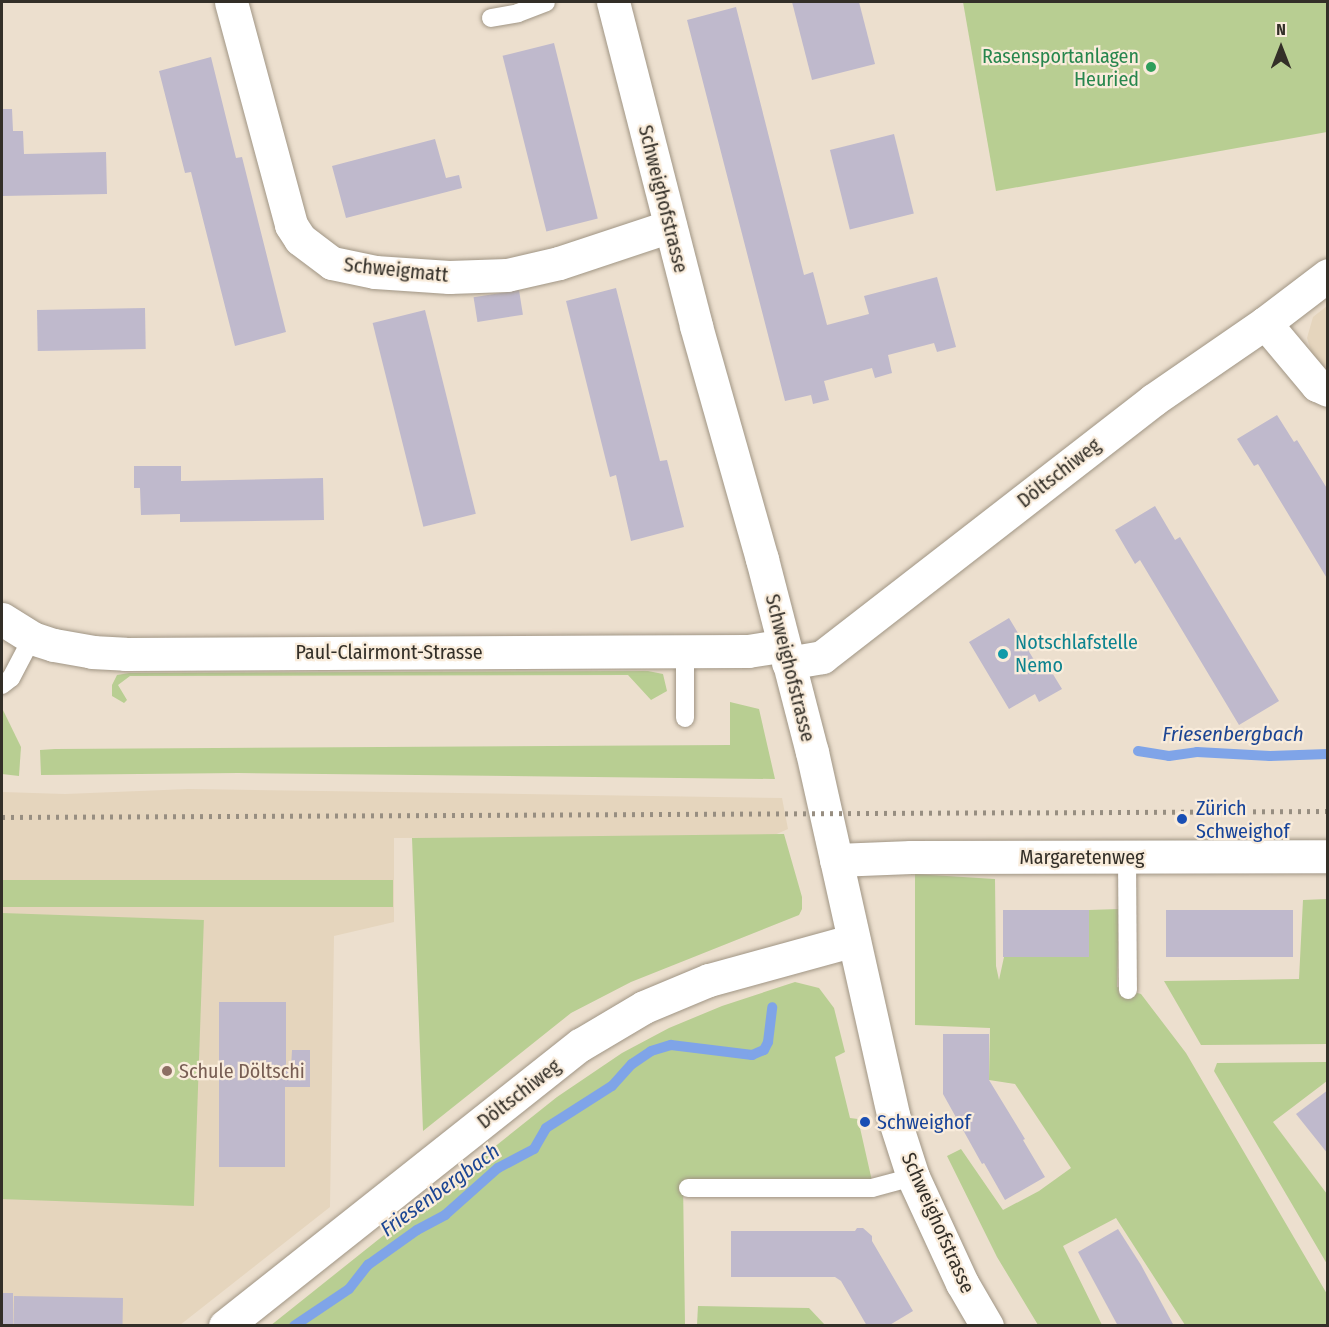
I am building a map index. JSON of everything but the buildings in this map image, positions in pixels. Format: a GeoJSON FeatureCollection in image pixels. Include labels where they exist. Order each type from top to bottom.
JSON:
{"type":"FeatureCollection","features":[{"type":"Feature","properties":{"kind":"street","name":"Schweigmatt"},"geometry":{"type":"LineString","coordinates":[[231,2],[291,225],[300,239],[332,263],[375,272],[449,277],[507,275],[559,263],[670,226]]}},
{"type":"Feature","properties":{"kind":"street","name":"Schweighofstrasse"},"geometry":{"type":"LineString","coordinates":[[613,2],[670,226],[786,654],[836,860],[893,1115],[913,1178],[962,1282],[987,1326]]}},
{"type":"Feature","properties":{"kind":"street","name":"Döltschiweg"},"geometry":{"type":"LineString","coordinates":[[786,654],[822,657],[1153,400],[1265,323],[1328,275]]}},
{"type":"Feature","properties":{"kind":"street"},"geometry":{"type":"LineString","coordinates":[[1265,323],[1317,385],[1328,390]]}},
{"type":"Feature","properties":{"kind":"street","name":"Paul-Clairmont-Strasse"},"geometry":{"type":"LineString","coordinates":[[2,619],[32,638],[92,652],[125,654],[748,651],[786,654]]}},
{"type":"Feature","properties":{"kind":"street","name":"Margaretenweg"},"geometry":{"type":"LineString","coordinates":[[836,860],[1328,856]]}},
{"type":"Feature","properties":{"kind":"street","name":"Döltschiweg"},"geometry":{"type":"LineString","coordinates":[[225,1326],[580,1046],[644,1007],[709,980],[854,940]]}},
{"type":"Feature","properties":{"kind":"lane"},"geometry":{"type":"LineString","coordinates":[[491,18],[546,2]]}},
{"type":"Feature","properties":{"kind":"lane"},"geometry":{"type":"LineString","coordinates":[[2,685],[11,678],[32,638]]}},
{"type":"Feature","properties":{"kind":"lane"},"geometry":{"type":"LineString","coordinates":[[685,651],[685,718]]}},
{"type":"Feature","properties":{"kind":"lane"},"geometry":{"type":"LineString","coordinates":[[1127,856],[1128,990]]}},
{"type":"Feature","properties":{"kind":"lane"},"geometry":{"type":"LineString","coordinates":[[688,1188],[872,1188],[913,1178]]}},
{"type":"Feature","properties":{"kind":"shaded area"},"geometry":{"type":"Polygon","coordinates":[[[1327,306],[1327,370],[1312,354],[1307,338],[1313,317],[1327,306]]]}},
{"type":"Feature","properties":{"kind":"shaded area","name":"Schule Döltschi"},"geometry":{"type":"Polygon","coordinates":[[[189,789],[782,798],[788,829],[772,836],[394,838],[394,922],[334,936],[330,1207],[180,1325],[2,1326],[2,792],[65,794],[189,789]]]}},
{"type":"Feature","properties":{"kind":"green space","name":"Rasensportanlagen Heuried"},"geometry":{"type":"Polygon","coordinates":[[[963,2],[1327,2],[1327,132],[996,191],[963,2]]]}},
{"type":"Feature","properties":{"kind":"green space"},"geometry":{"type":"Polygon","coordinates":[[[648,671],[663,674],[667,691],[651,700],[628,675],[130,676],[118,685],[127,700],[124,703],[112,696],[112,685],[117,675],[129,673],[648,671]]]}},
{"type":"Feature","properties":{"kind":"green space"},"geometry":{"type":"Polygon","coordinates":[[[730,702],[759,709],[775,779],[238,773],[41,775],[40,750],[55,749],[730,745],[730,702]]]}},
{"type":"Feature","properties":{"kind":"green space"},"geometry":{"type":"Polygon","coordinates":[[[2,708],[21,747],[19,776],[2,774],[2,708]]]}},
{"type":"Feature","properties":{"kind":"green space"},"geometry":{"type":"Polygon","coordinates":[[[784,834],[802,897],[802,909],[799,915],[631,982],[571,1013],[423,1131],[412,838],[784,834]]]}},
{"type":"Feature","properties":{"kind":"green space"},"geometry":{"type":"Polygon","coordinates":[[[915,874],[995,879],[996,966],[999,980],[1004,957],[1089,957],[1089,910],[1119,909],[1117,987],[1141,994],[1186,1053],[1327,1294],[1327,1325],[1185,1325],[1116,1218],[1063,1246],[1102,1325],[1038,1325],[997,1257],[947,1156],[961,1149],[1003,1210],[1039,1191],[1071,1168],[1015,1084],[989,1080],[990,1028],[915,1025],[915,874]]]}},
{"type":"Feature","properties":{"kind":"green space"},"geometry":{"type":"Polygon","coordinates":[[[2,880],[393,880],[393,907],[2,907],[2,880]]]}},
{"type":"Feature","properties":{"kind":"green space"},"geometry":{"type":"Polygon","coordinates":[[[1327,899],[1327,1044],[1201,1045],[1164,981],[1299,979],[1303,900],[1327,899]]]}},
{"type":"Feature","properties":{"kind":"green space"},"geometry":{"type":"Polygon","coordinates":[[[2,913],[204,920],[194,1206],[2,1199],[2,913]]]}},
{"type":"Feature","properties":{"kind":"green space"},"geometry":{"type":"Polygon","coordinates":[[[795,982],[819,988],[834,1008],[845,1052],[835,1057],[850,1118],[858,1119],[872,1181],[683,1181],[685,1325],[270,1326],[557,1097],[622,1053],[669,1028],[722,1006],[795,982]]]}},
{"type":"Feature","properties":{"kind":"green space"},"geometry":{"type":"Polygon","coordinates":[[[1327,1062],[1327,1081],[1273,1122],[1327,1194],[1327,1264],[1214,1071],[1217,1063],[1327,1062]]]}},
{"type":"Feature","properties":{"kind":"green space"},"geometry":{"type":"Polygon","coordinates":[[[698,1306],[809,1308],[825,1325],[697,1325],[698,1306]]]}},
{"type":"Feature","properties":{"kind":"waterway","name":"Friesenbergbach"},"geometry":{"type":"LineString","coordinates":[[1138,751],[1169,756],[1197,752],[1270,756],[1328,754]]}},
{"type":"Feature","properties":{"kind":"waterway","name":"Friesenbergbach"},"geometry":{"type":"LineString","coordinates":[[294,1326],[349,1289],[368,1265],[417,1230],[445,1215],[498,1168],[534,1149],[546,1128],[612,1086],[632,1064],[651,1051],[671,1045],[752,1055],[764,1050],[768,1042],[772,1007]]}},
{"type":"Feature","properties":{"kind":"railway"},"geometry":{"type":"LineString","coordinates":[[2,817],[1328,811]]}},
{"type":"Feature","properties":{"kind":"place","name":"Rasensportanlagen Heuried"},"geometry":{"type":"Point","coordinates":[1151,67]}},
{"type":"Feature","properties":{"kind":"place","name":"Notschlafstelle Nemo"},"geometry":{"type":"Point","coordinates":[1003,654]}},
{"type":"Feature","properties":{"kind":"place","name":"Zürich Schweighof"},"geometry":{"type":"Point","coordinates":[1182,819]}},
{"type":"Feature","properties":{"kind":"place","name":"Schule Döltschi"},"geometry":{"type":"Point","coordinates":[167,1071]}},
{"type":"Feature","properties":{"kind":"place","name":"Schweighof"},"geometry":{"type":"Point","coordinates":[865,1122]}}]}
